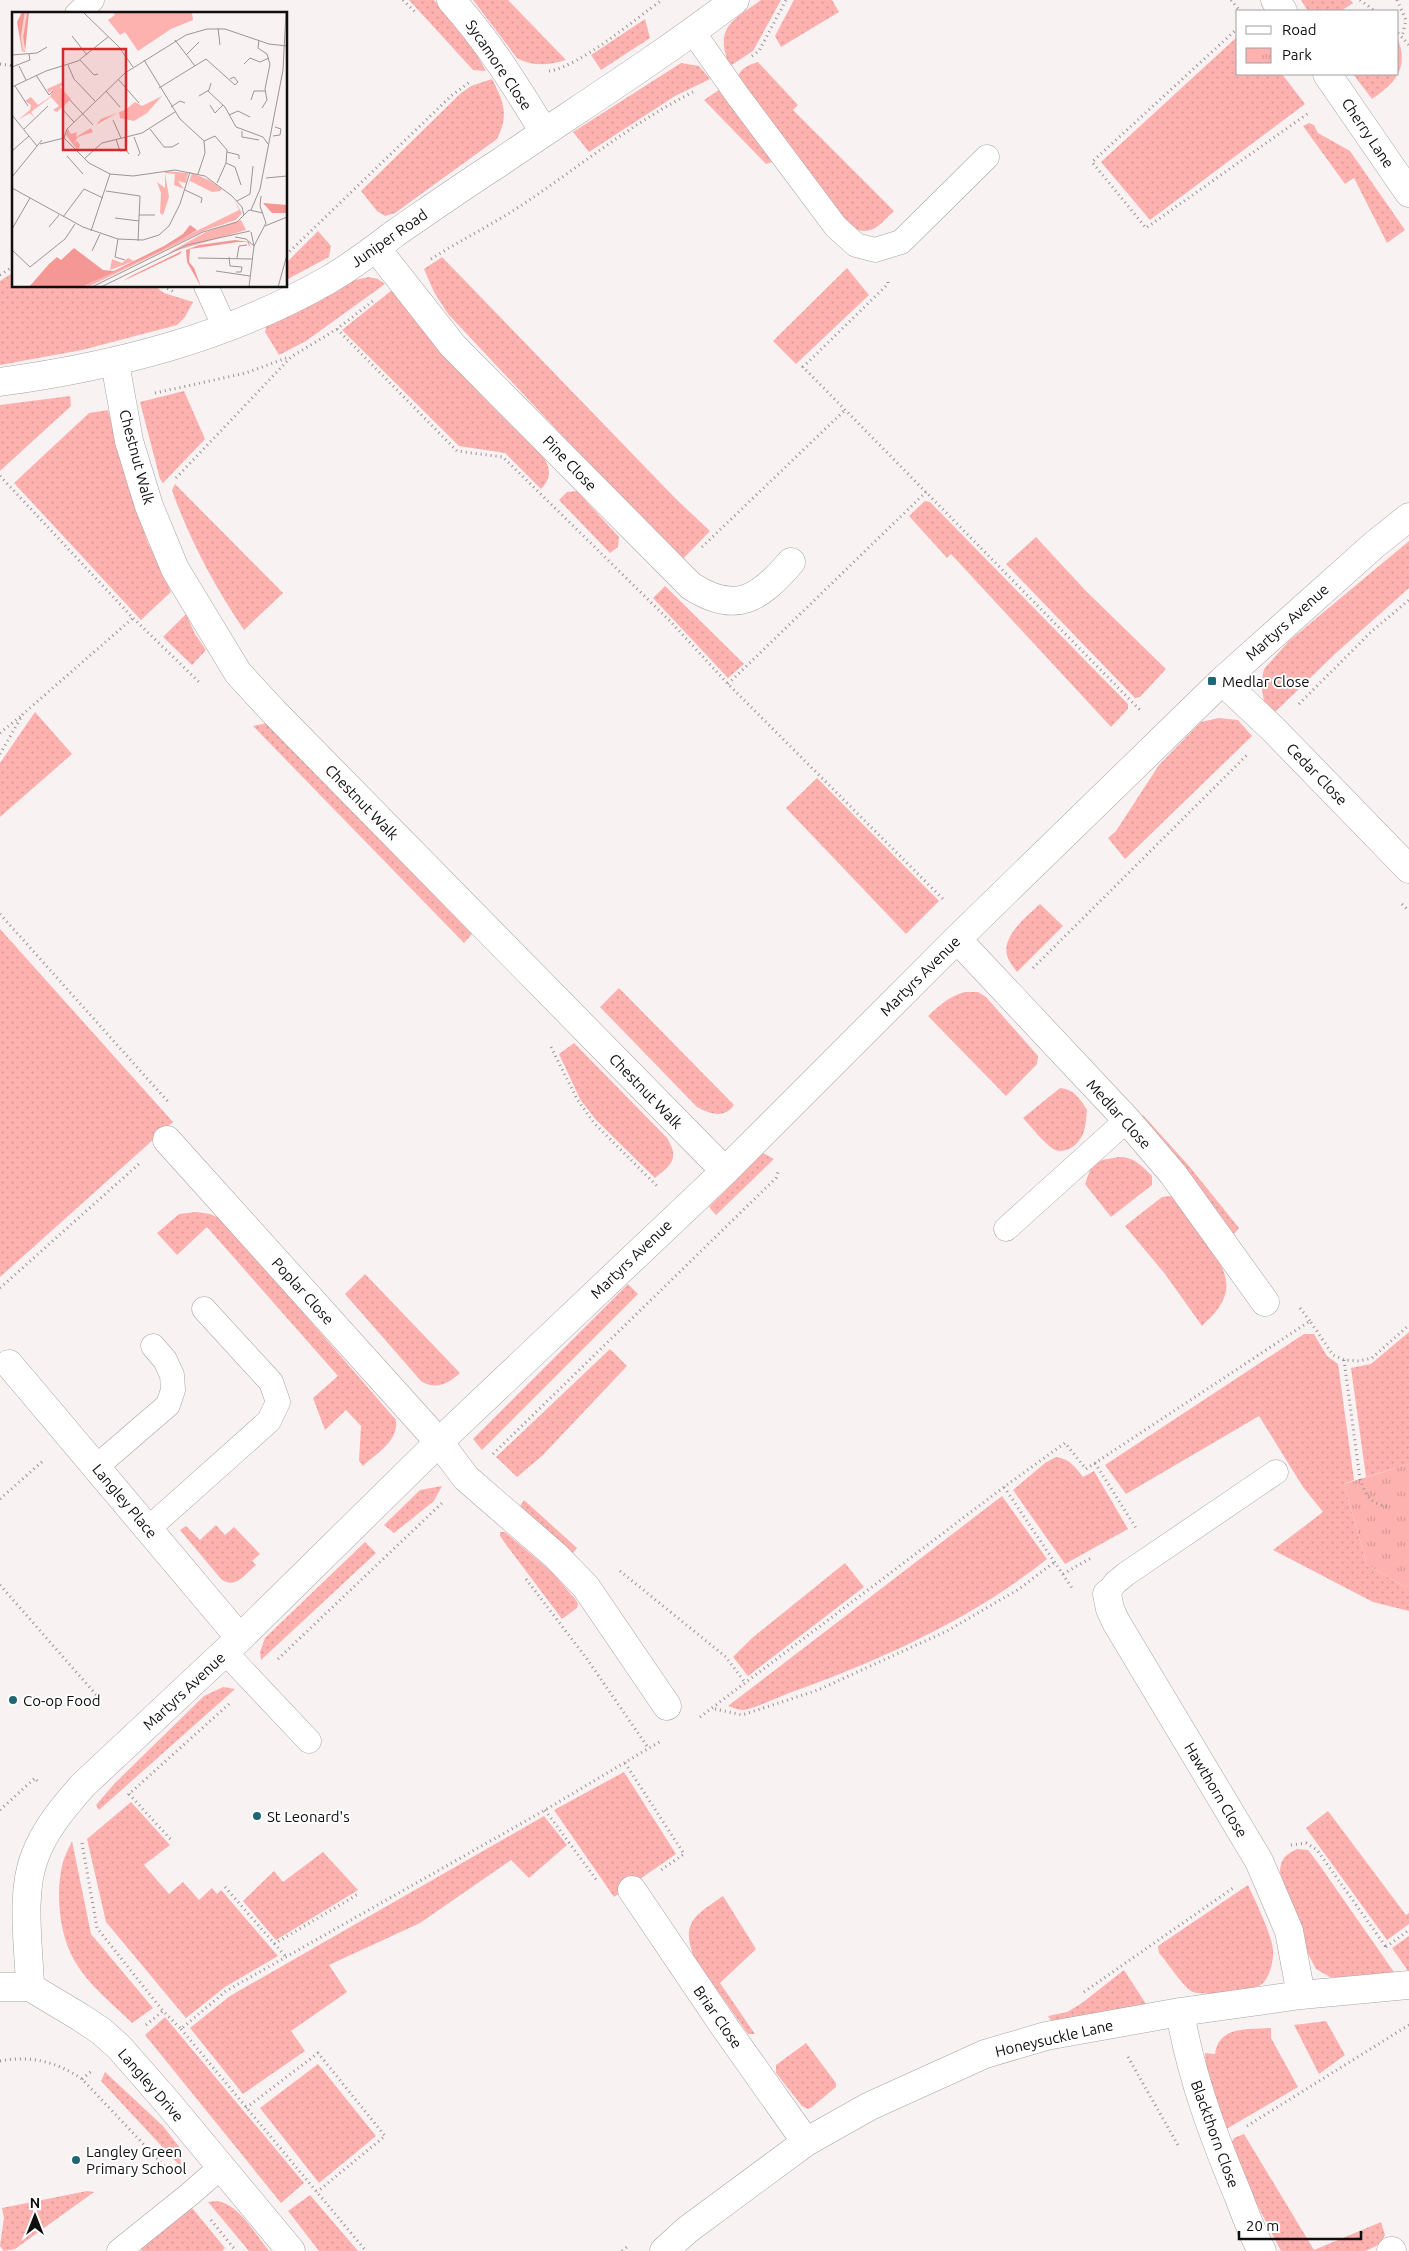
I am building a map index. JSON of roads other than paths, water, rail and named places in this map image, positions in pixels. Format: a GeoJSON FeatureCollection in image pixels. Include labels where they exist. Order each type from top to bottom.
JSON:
{"type":"FeatureCollection","features":[{"type":"Feature","properties":{"kind":"street","name":"Sycamore Close"},"geometry":{"type":"LineString","coordinates":[[451,0],[505,68],[544,132]]}},
{"type":"Feature","properties":{"kind":"street","name":"Juniper Road"},"geometry":{"type":"LineString","coordinates":[[0,382],[62,374],[115,363],[171,348],[281,305],[330,280],[693,32],[735,0]]}},
{"type":"Feature","properties":{"kind":"street","name":"Cherry Lane"},"geometry":{"type":"LineString","coordinates":[[1328,75],[1409,193]]}},
{"type":"Feature","properties":{"kind":"street","name":"Pine Close"},"geometry":{"type":"LineString","coordinates":[[376,248],[453,346],[691,586],[708,597],[725,601],[744,600],[761,592],[791,562]]}},
{"type":"Feature","properties":{"kind":"street","name":"Chestnut Walk"},"geometry":{"type":"LineString","coordinates":[[115,363],[129,441],[149,506],[175,569],[238,673],[724,1171]]}},
{"type":"Feature","properties":{"kind":"street","name":"Martyrs Avenue"},"geometry":{"type":"LineString","coordinates":[[30,1987],[28,1887],[34,1858],[46,1832],[82,1786],[233,1645],[439,1442],[724,1171],[964,932],[1222,681],[1332,581],[1409,517]]}},
{"type":"Feature","properties":{"kind":"street","name":"Cedar Close"},"geometry":{"type":"LineString","coordinates":[[1222,681],[1273,729],[1409,869]]}},
{"type":"Feature","properties":{"kind":"street","name":"Medlar Close"},"geometry":{"type":"LineString","coordinates":[[964,932],[1008,994],[1127,1120],[1173,1174],[1265,1302]]}},
{"type":"Feature","properties":{"kind":"street","name":"Poplar Close"},"geometry":{"type":"LineString","coordinates":[[167,1140],[439,1442]]}},
{"type":"Feature","properties":{"kind":"street","name":"Langley Place"},"geometry":{"type":"LineString","coordinates":[[9,1364],[148,1529],[233,1645]]}},
{"type":"Feature","properties":{"kind":"street"},"geometry":{"type":"LineString","coordinates":[[439,1442],[466,1478],[556,1556],[586,1586],[667,1706]]}},
{"type":"Feature","properties":{"kind":"street","name":"Hawthorn Close"},"geometry":{"type":"LineString","coordinates":[[1107,1594],[1110,1609],[1116,1622],[1259,1861],[1277,1899],[1289,1931],[1301,1995]]}},
{"type":"Feature","properties":{"kind":"street","name":"Briar Close"},"geometry":{"type":"LineString","coordinates":[[632,1890],[726,2030],[806,2142]]}},
{"type":"Feature","properties":{"kind":"street","name":"Honeysuckle Lane"},"geometry":{"type":"LineString","coordinates":[[664,2251],[687,2230],[806,2142],[870,2106],[985,2054],[1046,2036],[1180,2012],[1301,1995],[1409,1985]]}},
{"type":"Feature","properties":{"kind":"street"},"geometry":{"type":"LineString","coordinates":[[0,1987],[30,1987]]}},
{"type":"Feature","properties":{"kind":"street"},"geometry":{"type":"LineString","coordinates":[[0,2008],[30,1987]]}},
{"type":"Feature","properties":{"kind":"street","name":"Langley Drive"},"geometry":{"type":"LineString","coordinates":[[30,1987],[80,2016],[119,2047],[222,2166],[291,2251]]}},
{"type":"Feature","properties":{"kind":"street","name":"Blackthorn Close"},"geometry":{"type":"LineString","coordinates":[[1180,2012],[1200,2098],[1217,2145],[1262,2251]]}},
{"type":"Feature","properties":{"kind":"lane"},"geometry":{"type":"LineString","coordinates":[[79,12],[92,0]]}},
{"type":"Feature","properties":{"kind":"lane"},"geometry":{"type":"LineString","coordinates":[[693,32],[836,227],[856,245],[876,250],[901,242],[986,157]]}},
{"type":"Feature","properties":{"kind":"lane"},"geometry":{"type":"LineString","coordinates":[[207,288],[226,328]]}},
{"type":"Feature","properties":{"kind":"lane"},"geometry":{"type":"LineString","coordinates":[[1006,1229],[1127,1120]]}},
{"type":"Feature","properties":{"kind":"lane"},"geometry":{"type":"LineString","coordinates":[[148,1529],[269,1421],[278,1402],[271,1382],[204,1308]]}},
{"type":"Feature","properties":{"kind":"lane"},"geometry":{"type":"LineString","coordinates":[[96,1467],[168,1405],[173,1390],[172,1375],[165,1360],[153,1346]]}},
{"type":"Feature","properties":{"kind":"lane"},"geometry":{"type":"LineString","coordinates":[[1107,1594],[1115,1583],[1126,1574],[1276,1472]]}},
{"type":"Feature","properties":{"kind":"lane"},"geometry":{"type":"LineString","coordinates":[[233,1645],[254,1681],[310,1740]]}},
{"type":"Feature","properties":{"kind":"lane"},"geometry":{"type":"LineString","coordinates":[[119,2251],[222,2166]]}},
{"type":"Feature","properties":{"kind":"place","name":"Medlar Close"},"geometry":{"type":"Point","coordinates":[1212,681]}},
{"type":"Feature","properties":{"kind":"place","name":"Co-op Food"},"geometry":{"type":"Point","coordinates":[13,1700]}},
{"type":"Feature","properties":{"kind":"place","name":"St Leonard's"},"geometry":{"type":"Point","coordinates":[257,1816]}},
{"type":"Feature","properties":{"kind":"place","name":"Langley Green Primary School"},"geometry":{"type":"Point","coordinates":[76,2160]}}]}
